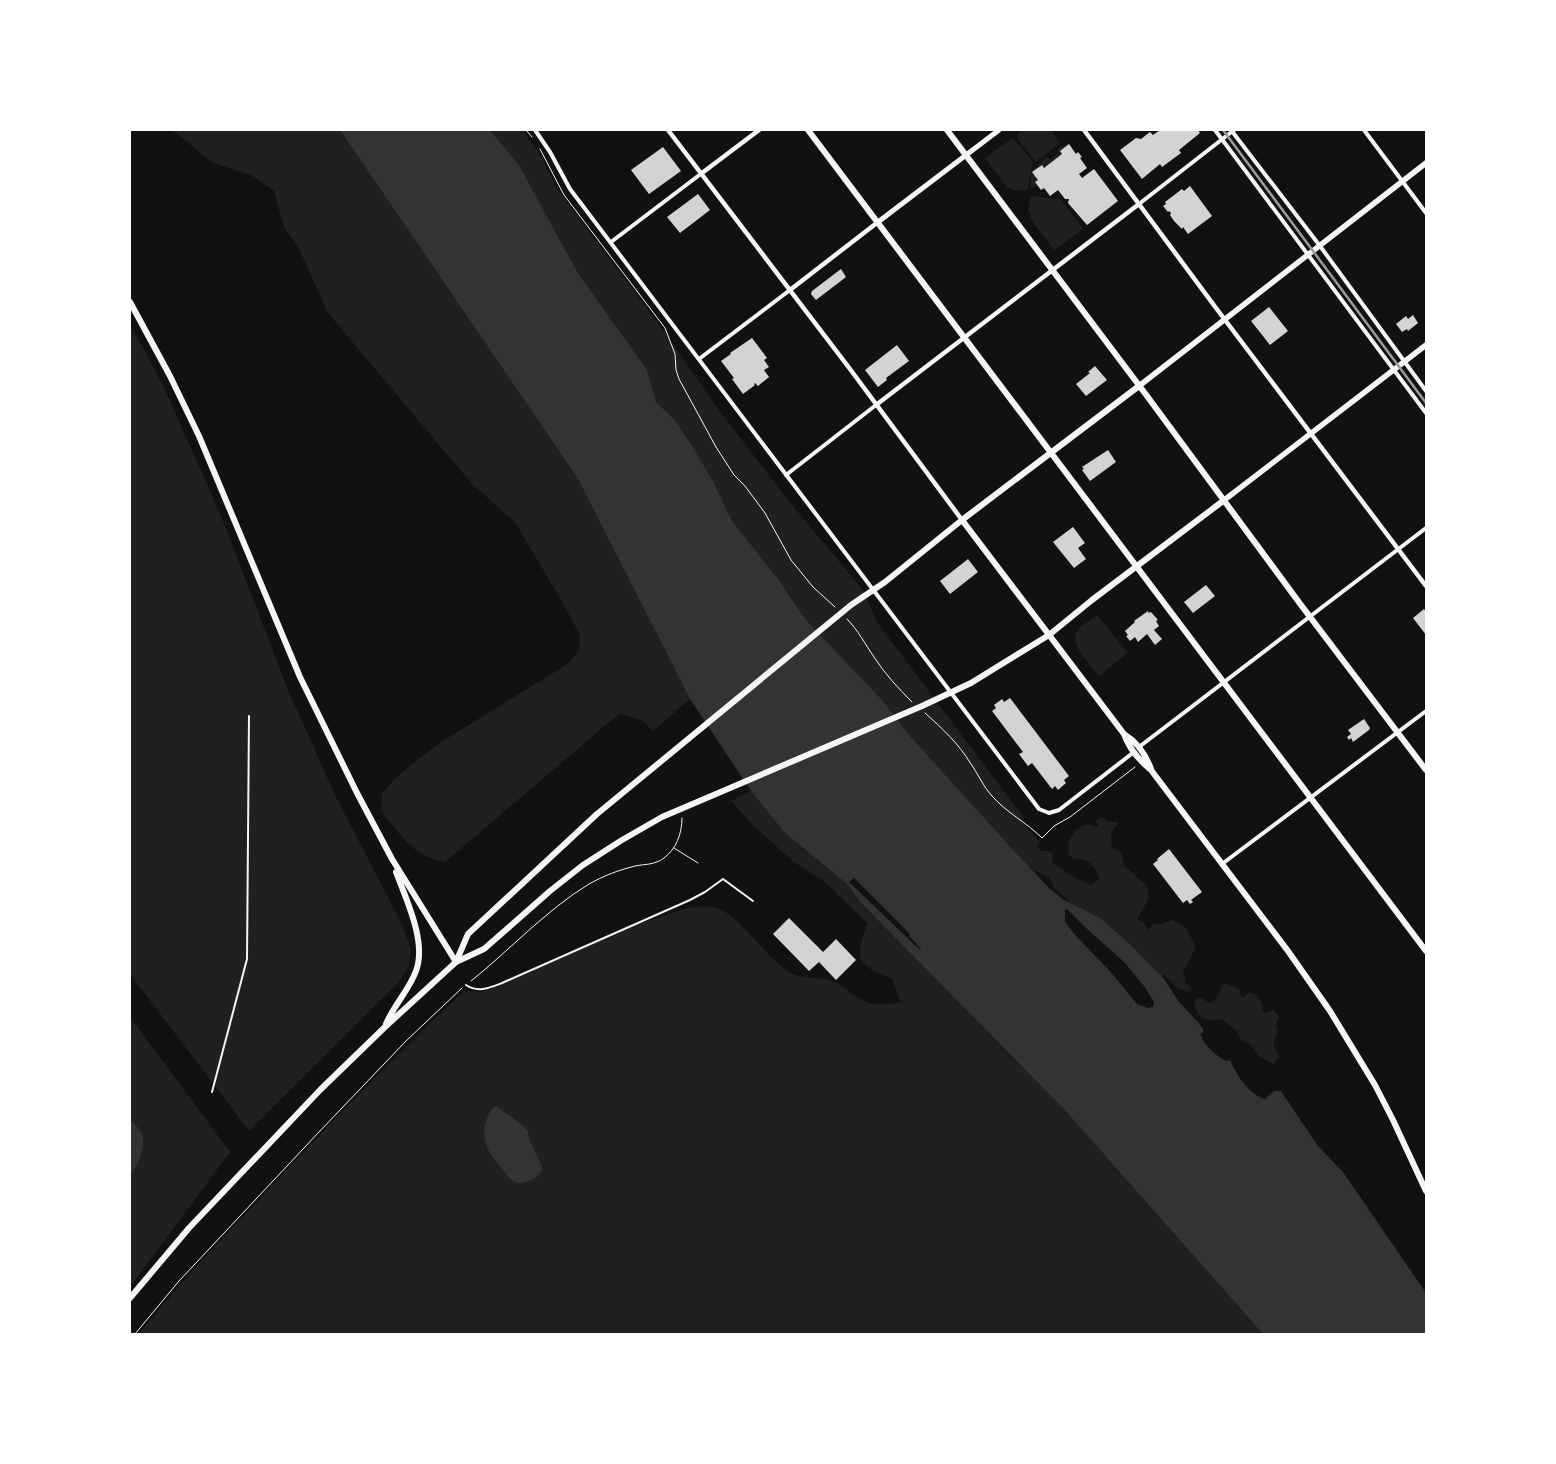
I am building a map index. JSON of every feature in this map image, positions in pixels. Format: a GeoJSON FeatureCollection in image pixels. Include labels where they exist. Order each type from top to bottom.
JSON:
{"type":"FeatureCollection","features":[{"type":"Feature","properties":{"kind":"highway"},"geometry":{"type":"LineString","coordinates":[[808,130],[1426,951]]}},
{"type":"Feature","properties":{"kind":"highway"},"geometry":{"type":"LineString","coordinates":[[947,130],[1426,770]]}},
{"type":"Feature","properties":{"kind":"highway"},"geometry":{"type":"LineString","coordinates":[[130,302],[170,376],[199,436],[300,677],[357,793],[392,859],[456,962]]}},
{"type":"Feature","properties":{"kind":"highway"},"geometry":{"type":"LineString","coordinates":[[456,962],[468,934],[597,814],[851,605],[920,555],[962,520],[1139,386]]}},
{"type":"Feature","properties":{"kind":"highway"},"geometry":{"type":"LineString","coordinates":[[130,1298],[189,1228],[384,1027],[456,962],[484,949],[583,864],[662,817],[971,683],[1049,635],[1223,501]]}},
{"type":"Feature","properties":{"kind":"highway"},"geometry":{"type":"LineString","coordinates":[[962,520],[1124,734],[1127,743],[1136,749],[1142,762],[1151,770],[1222,864],[1330,1011],[1375,1085],[1426,1191]]}},
{"type":"Feature","properties":{"kind":"highway"},"geometry":{"type":"LineString","coordinates":[[384,1027],[391,1011],[408,988],[416,972],[420,952],[416,930],[392,859]]}},
{"type":"Feature","properties":{"kind":"main road"},"geometry":{"type":"LineString","coordinates":[[878,222],[999,130]]}},
{"type":"Feature","properties":{"kind":"main road"},"geometry":{"type":"LineString","coordinates":[[1139,386],[1426,164]]}},
{"type":"Feature","properties":{"kind":"main road"},"geometry":{"type":"LineString","coordinates":[[1223,501],[1426,345]]}},
{"type":"Feature","properties":{"kind":"street"},"geometry":{"type":"LineString","coordinates":[[535,130],[550,152],[570,189],[1035,806],[1041,811],[1049,813],[1059,810],[1309,616],[1426,528]]}},
{"type":"Feature","properties":{"kind":"street"},"geometry":{"type":"LineString","coordinates":[[668,130],[962,520]]}},
{"type":"Feature","properties":{"kind":"street"},"geometry":{"type":"LineString","coordinates":[[611,242],[758,130]]}},
{"type":"Feature","properties":{"kind":"street"},"geometry":{"type":"LineString","coordinates":[[1084,130],[1426,586]]}},
{"type":"Feature","properties":{"kind":"street"},"geometry":{"type":"LineString","coordinates":[[1215,130],[1426,413]]}},
{"type":"Feature","properties":{"kind":"street"},"geometry":{"type":"LineString","coordinates":[[1364,130],[1426,213]]}},
{"type":"Feature","properties":{"kind":"street"},"geometry":{"type":"LineString","coordinates":[[786,475],[1232,131],[1320,246],[1426,391]]}},
{"type":"Feature","properties":{"kind":"street"},"geometry":{"type":"LineString","coordinates":[[699,359],[878,222]]}},
{"type":"Feature","properties":{"kind":"street"},"geometry":{"type":"LineString","coordinates":[[1222,864],[1426,711]]}},
{"type":"Feature","properties":{"kind":"lane"},"geometry":{"type":"LineString","coordinates":[[212,1092],[247,959],[249,716]]}},
{"type":"Feature","properties":{"kind":"lane"},"geometry":{"type":"LineString","coordinates":[[466,985],[472,988],[484,989],[502,983],[690,900],[723,879],[754,901]]}},
{"type":"Feature","properties":{"kind":"path"},"geometry":{"type":"LineString","coordinates":[[526,130],[534,140]]}},
{"type":"Feature","properties":{"kind":"path"},"geometry":{"type":"LineString","coordinates":[[537,144],[564,195],[665,328],[674,354],[679,379],[734,475],[745,486],[765,513],[784,550],[801,574],[840,612]]}},
{"type":"Feature","properties":{"kind":"path"},"geometry":{"type":"LineString","coordinates":[[846,619],[854,626],[874,658]]}},
{"type":"Feature","properties":{"kind":"path"},"geometry":{"type":"LineString","coordinates":[[134,1334],[179,1281],[406,1041],[548,913],[582,889],[616,872],[634,866],[658,863],[669,854],[674,848],[680,832],[681,811]]}},
{"type":"Feature","properties":{"kind":"path"},"geometry":{"type":"LineString","coordinates":[[674,848],[698,863]]}},
{"type":"Feature","properties":{"kind":"shaded area"},"geometry":{"type":"Polygon","coordinates":[[[172,130],[340,130],[578,479],[690,699],[653,731],[643,721],[620,713],[445,862],[434,860],[424,855],[401,836],[381,811],[382,794],[394,779],[438,744],[566,665],[579,651],[580,635],[515,522],[472,484],[328,313],[299,249],[284,227],[274,191],[251,175],[213,163],[172,130]]]}},
{"type":"Feature","properties":{"kind":"shaded area"},"geometry":{"type":"Polygon","coordinates":[[[340,130],[490,130],[519,165],[578,273],[647,370],[656,402],[674,419],[692,446],[713,481],[732,521],[779,580],[808,622],[883,701],[909,735],[1050,889],[1064,900],[1100,918],[1161,974],[1179,1002],[1203,1029],[1203,1032],[1200,1034],[1211,1050],[1226,1061],[1230,1060],[1248,1089],[1265,1099],[1274,1091],[1281,1091],[1318,1146],[1343,1172],[1426,1293],[1426,1334],[1263,1334],[1062,1107],[861,903],[847,884],[785,833],[751,791],[690,699],[578,479],[340,130]],[[1067,909],[1065,910],[1065,922],[1137,1004],[1148,1008],[1153,1007],[1154,1002],[1144,986],[1125,963],[1067,909]]]}},
{"type":"Feature","properties":{"kind":"shaded area"},"geometry":{"type":"Polygon","coordinates":[[[490,130],[522,130],[539,153],[557,189],[656,320],[716,406],[787,499],[864,591],[876,621],[1024,818],[1023,824],[1040,842],[1037,846],[1038,848],[1052,852],[1053,863],[1077,879],[1091,885],[1099,879],[1098,875],[1094,867],[1087,861],[1074,859],[1069,855],[1071,838],[1083,826],[1092,825],[1096,827],[1099,825],[1096,821],[1099,818],[1103,818],[1107,822],[1119,822],[1111,833],[1112,848],[1121,852],[1124,865],[1147,886],[1148,891],[1146,904],[1137,919],[1145,924],[1148,930],[1153,924],[1161,924],[1172,920],[1187,930],[1196,947],[1183,970],[1185,983],[1191,987],[1191,990],[1187,992],[1176,987],[1167,978],[1070,910],[1069,901],[1054,888],[1049,877],[1023,863],[917,746],[883,701],[808,622],[779,580],[732,521],[713,481],[674,419],[656,402],[647,370],[578,273],[519,165],[490,130]]]}},
{"type":"Feature","properties":{"kind":"shaded area"},"geometry":{"type":"Polygon","coordinates":[[[1023,130],[1051,130],[1060,143],[1035,161],[1017,138],[1019,137],[1017,135],[1023,130]]]}},
{"type":"Feature","properties":{"kind":"shaded area"},"geometry":{"type":"Polygon","coordinates":[[[1013,138],[1033,162],[1028,188],[1024,191],[1012,190],[1010,187],[1008,189],[985,158],[1013,138]]]}},
{"type":"Feature","properties":{"kind":"shaded area"},"geometry":{"type":"Polygon","coordinates":[[[1067,142],[1069,144],[1060,151],[1062,154],[1044,168],[1042,165],[1032,172],[1035,166],[1037,168],[1037,165],[1047,157],[1050,160],[1059,153],[1057,150],[1063,145],[1064,147],[1067,142]]]}},
{"type":"Feature","properties":{"kind":"shaded area"},"geometry":{"type":"Polygon","coordinates":[[[1032,172],[1038,180],[1035,182],[1037,185],[1031,189],[1031,181],[1032,172]]]}},
{"type":"Feature","properties":{"kind":"shaded area"},"geometry":{"type":"Polygon","coordinates":[[[1034,196],[1061,200],[1083,229],[1054,250],[1029,217],[1031,215],[1028,212],[1030,198],[1034,196]]]}},
{"type":"Feature","properties":{"kind":"shaded area"},"geometry":{"type":"Polygon","coordinates":[[[130,324],[163,385],[220,513],[288,690],[335,795],[403,926],[411,950],[409,966],[398,983],[249,1131],[130,974],[130,324]]]}},
{"type":"Feature","properties":{"kind":"shaded area"},"geometry":{"type":"Polygon","coordinates":[[[1097,615],[1128,653],[1099,676],[1081,654],[1075,635],[1078,630],[1097,615]]]}},
{"type":"Feature","properties":{"kind":"shaded area"},"geometry":{"type":"Polygon","coordinates":[[[751,791],[785,833],[847,884],[861,903],[1062,1107],[1263,1334],[139,1334],[200,1262],[314,1141],[464,991],[483,992],[612,934],[678,911],[693,907],[708,907],[724,911],[732,917],[773,959],[791,973],[808,978],[833,981],[869,1003],[886,1004],[902,1001],[899,999],[892,978],[868,967],[861,959],[860,948],[867,923],[825,882],[794,862],[754,826],[731,801],[751,791]]]}},
{"type":"Feature","properties":{"kind":"shaded area"},"geometry":{"type":"Polygon","coordinates":[[[1225,983],[1239,989],[1242,998],[1248,993],[1257,995],[1263,1005],[1262,1012],[1266,1013],[1273,1010],[1279,1017],[1276,1024],[1278,1031],[1273,1043],[1280,1057],[1273,1064],[1259,1056],[1222,1019],[1209,1020],[1198,1013],[1195,1007],[1195,1000],[1201,999],[1209,1003],[1212,1002],[1225,983]]]}},
{"type":"Feature","properties":{"kind":"shaded area"},"geometry":{"type":"Polygon","coordinates":[[[130,1017],[230,1152],[130,1287],[130,1017]]]}},
{"type":"Feature","properties":{"kind":"shaded area"},"geometry":{"type":"Polygon","coordinates":[[[496,1106],[528,1131],[529,1139],[542,1166],[539,1174],[529,1181],[517,1183],[511,1179],[493,1158],[487,1146],[484,1133],[485,1126],[489,1113],[496,1106]]]}},
{"type":"Feature","properties":{"kind":"shaded area"},"geometry":{"type":"Polygon","coordinates":[[[130,1118],[142,1134],[143,1144],[139,1161],[130,1174],[130,1118]]]}},
{"type":"Feature","properties":{"kind":"pier"},"geometry":{"type":"Polygon","coordinates":[[[854,878],[910,934],[909,936],[920,950],[849,882],[854,878]]]}},
{"type":"Feature","properties":{"kind":"building"},"geometry":{"type":"Polygon","coordinates":[[[1160,130],[1198,130],[1200,133],[1179,150],[1181,153],[1162,167],[1160,164],[1142,179],[1120,150],[1136,138],[1141,139],[1150,132],[1153,135],[1160,130]]]}},
{"type":"Feature","properties":{"kind":"building"},"geometry":{"type":"Polygon","coordinates":[[[1069,144],[1076,154],[1078,152],[1082,157],[1080,158],[1087,168],[1079,174],[1082,178],[1094,169],[1118,201],[1087,225],[1068,203],[1069,199],[1065,199],[1058,190],[1050,196],[1044,188],[1041,190],[1035,182],[1038,180],[1032,172],[1042,165],[1044,168],[1062,154],[1060,151],[1069,144]]]}},
{"type":"Feature","properties":{"kind":"building"},"geometry":{"type":"Polygon","coordinates":[[[663,147],[681,171],[649,194],[631,170],[663,147]]]}},
{"type":"Feature","properties":{"kind":"building"},"geometry":{"type":"Polygon","coordinates":[[[1190,186],[1212,216],[1188,234],[1183,227],[1182,229],[1174,221],[1170,215],[1171,213],[1163,206],[1166,204],[1165,202],[1182,189],[1184,191],[1190,186]]]}},
{"type":"Feature","properties":{"kind":"building"},"geometry":{"type":"Polygon","coordinates":[[[698,194],[710,210],[680,233],[667,217],[698,194]]]}},
{"type":"Feature","properties":{"kind":"building"},"geometry":{"type":"Polygon","coordinates":[[[841,269],[846,277],[816,300],[811,294],[812,291],[841,269]]]}},
{"type":"Feature","properties":{"kind":"building"},"geometry":{"type":"Polygon","coordinates":[[[1269,307],[1288,331],[1270,345],[1251,321],[1269,307]]]}},
{"type":"Feature","properties":{"kind":"building"},"geometry":{"type":"Polygon","coordinates":[[[1413,315],[1418,323],[1408,331],[1407,329],[1402,332],[1396,324],[1406,316],[1408,319],[1413,315]]]}},
{"type":"Feature","properties":{"kind":"building"},"geometry":{"type":"Polygon","coordinates":[[[752,338],[767,358],[764,360],[769,367],[764,370],[769,377],[758,386],[755,383],[743,394],[721,361],[752,338]]]}},
{"type":"Feature","properties":{"kind":"building"},"geometry":{"type":"Polygon","coordinates":[[[897,345],[909,361],[886,378],[887,380],[878,387],[865,370],[897,345]]]}},
{"type":"Feature","properties":{"kind":"building"},"geometry":{"type":"Polygon","coordinates":[[[1095,366],[1107,380],[1086,396],[1076,384],[1090,373],[1088,372],[1095,366]]]}},
{"type":"Feature","properties":{"kind":"building"},"geometry":{"type":"Polygon","coordinates":[[[1108,450],[1116,462],[1090,481],[1082,467],[1108,450]]]}},
{"type":"Feature","properties":{"kind":"building"},"geometry":{"type":"Polygon","coordinates":[[[1073,527],[1085,543],[1078,548],[1086,559],[1074,568],[1053,542],[1073,527]]]}},
{"type":"Feature","properties":{"kind":"building"},"geometry":{"type":"Polygon","coordinates":[[[968,559],[978,572],[950,594],[940,581],[968,559]]]}},
{"type":"Feature","properties":{"kind":"building"},"geometry":{"type":"Polygon","coordinates":[[[1206,585],[1215,596],[1193,613],[1184,602],[1206,585]]]}},
{"type":"Feature","properties":{"kind":"building"},"geometry":{"type":"Polygon","coordinates":[[[1424,609],[1426,612],[1426,635],[1413,618],[1424,609]]]}},
{"type":"Feature","properties":{"kind":"building"},"geometry":{"type":"Polygon","coordinates":[[[1148,611],[1158,620],[1156,621],[1159,626],[1154,630],[1162,639],[1155,645],[1147,634],[1138,642],[1135,637],[1130,641],[1125,631],[1134,621],[1148,611]]]}},
{"type":"Feature","properties":{"kind":"building"},"geometry":{"type":"Polygon","coordinates":[[[1010,698],[1069,776],[1064,780],[1066,783],[1058,790],[1055,786],[1052,789],[1032,763],[1028,766],[1019,754],[1023,752],[992,711],[996,708],[994,705],[1002,699],[1004,702],[1010,698]]]}},
{"type":"Feature","properties":{"kind":"building"},"geometry":{"type":"Polygon","coordinates":[[[1364,719],[1370,728],[1369,730],[1353,742],[1351,738],[1349,740],[1347,737],[1351,734],[1348,730],[1364,719]]]}},
{"type":"Feature","properties":{"kind":"building"},"geometry":{"type":"Polygon","coordinates":[[[1169,849],[1202,892],[1191,900],[1193,902],[1190,904],[1187,900],[1183,903],[1153,864],[1169,849]]]}},
{"type":"Feature","properties":{"kind":"building"},"geometry":{"type":"Polygon","coordinates":[[[789,918],[823,952],[836,939],[856,960],[836,980],[819,962],[809,971],[773,934],[789,918]]]}},
{"type":"Feature","properties":{"kind":"railway"},"geometry":{"type":"LineString","coordinates":[[1223,130],[1426,403]]}}]}
